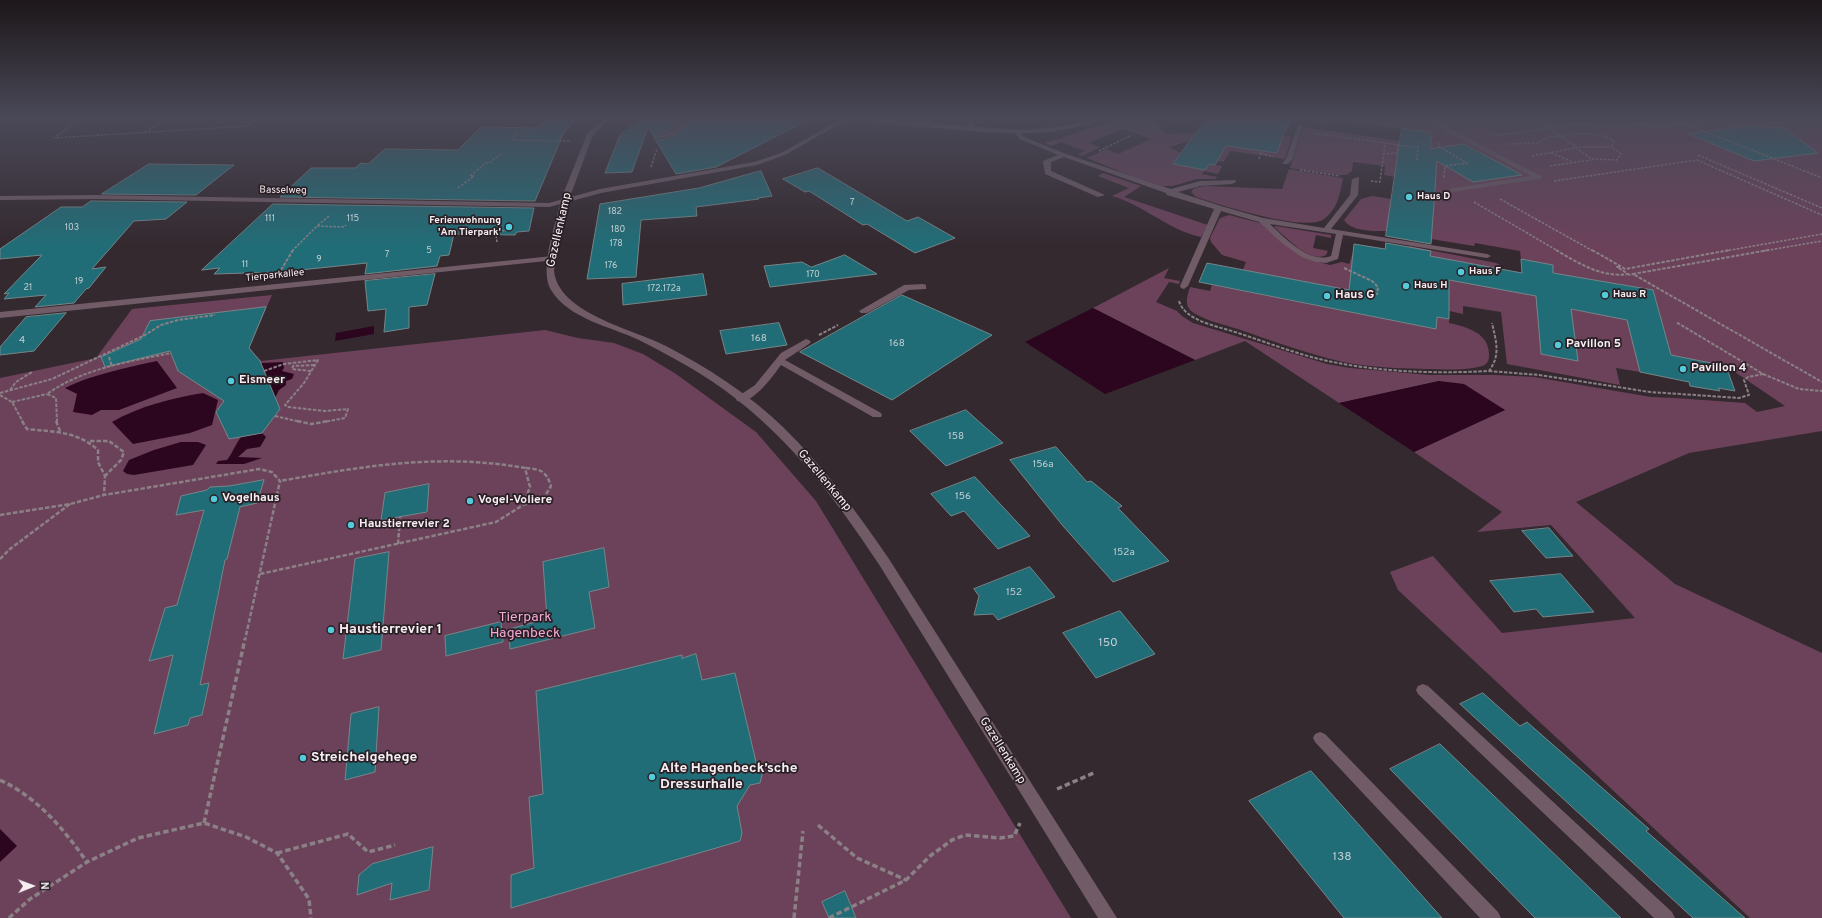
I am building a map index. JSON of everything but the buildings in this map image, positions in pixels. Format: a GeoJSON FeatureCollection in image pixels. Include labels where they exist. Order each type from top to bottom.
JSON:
{"type":"FeatureCollection","features":[{"type":"Feature","properties":{"kind":"street","name":"Gazellenkamp"},"geometry":{"type":"LineString","coordinates":[[580,161],[564,202],[550,270],[553,287],[573,307],[582,313],[640,337],[683,359],[741,399],[777,428],[812,462],[843,501],[903,592],[1108,918]]}},
{"type":"Feature","properties":{"kind":"street","name":"Basselweg"},"geometry":{"type":"LineString","coordinates":[[0,198],[97,197],[537,206],[564,202],[594,192],[737,168],[767,161]]}},
{"type":"Feature","properties":{"kind":"street"},"geometry":{"type":"LineString","coordinates":[[1047,161],[1048,172],[1101,195]]}},
{"type":"Feature","properties":{"kind":"street"},"geometry":{"type":"LineString","coordinates":[[1080,161],[1170,193],[1262,220],[1488,256]]}},
{"type":"Feature","properties":{"kind":"street"},"geometry":{"type":"LineString","coordinates":[[1454,190],[1497,185],[1539,177],[1508,161]]}},
{"type":"Feature","properties":{"kind":"street"},"geometry":{"type":"LineString","coordinates":[[1327,230],[1354,195],[1356,179]]}},
{"type":"Feature","properties":{"kind":"street"},"geometry":{"type":"LineString","coordinates":[[1170,193],[1186,186],[1201,183],[1232,182]]}},
{"type":"Feature","properties":{"kind":"street"},"geometry":{"type":"LineString","coordinates":[[1184,286],[1218,208]]}},
{"type":"Feature","properties":{"kind":"street"},"geometry":{"type":"LineString","coordinates":[[1262,220],[1303,255],[1313,259],[1329,260],[1335,257],[1340,232]]}},
{"type":"Feature","properties":{"kind":"street","name":"Tierparkallee"},"geometry":{"type":"LineString","coordinates":[[0,315],[553,258]]}},
{"type":"Feature","properties":{"kind":"street"},"geometry":{"type":"LineString","coordinates":[[864,311],[906,287],[923,286]]}},
{"type":"Feature","properties":{"kind":"street"},"geometry":{"type":"LineString","coordinates":[[741,399],[758,387],[784,355],[806,342]]}},
{"type":"Feature","properties":{"kind":"street"},"geometry":{"type":"LineString","coordinates":[[779,360],[877,415]]}},
{"type":"Feature","properties":{"kind":"street"},"geometry":{"type":"LineString","coordinates":[[1423,690],[1666,918]]}},
{"type":"Feature","properties":{"kind":"street"},"geometry":{"type":"LineString","coordinates":[[1320,738],[1492,918]]}},
{"type":"Feature","properties":{"kind":"path"},"geometry":{"type":"LineString","coordinates":[[452,192],[474,176],[470,176],[486,163],[489,164],[493,161]]}},
{"type":"Feature","properties":{"kind":"path"},"geometry":{"type":"LineString","coordinates":[[645,184],[653,161]]}},
{"type":"Feature","properties":{"kind":"path"},"geometry":{"type":"LineString","coordinates":[[1463,161],[1467,163],[1444,166],[1444,185],[1588,269],[1622,275],[1633,274],[1822,241]]}},
{"type":"Feature","properties":{"kind":"path"},"geometry":{"type":"LineString","coordinates":[[1546,165],[1552,166],[1571,161]]}},
{"type":"Feature","properties":{"kind":"path"},"geometry":{"type":"LineString","coordinates":[[1549,182],[1691,161]]}},
{"type":"Feature","properties":{"kind":"path"},"geometry":{"type":"LineString","coordinates":[[1699,161],[1822,215]]}},
{"type":"Feature","properties":{"kind":"path"},"geometry":{"type":"LineString","coordinates":[[1712,161],[1822,208]]}},
{"type":"Feature","properties":{"kind":"path"},"geometry":{"type":"LineString","coordinates":[[1779,161],[1822,178]]}},
{"type":"Feature","properties":{"kind":"path"},"geometry":{"type":"LineString","coordinates":[[1772,192],[1782,191]]}},
{"type":"Feature","properties":{"kind":"path"},"geometry":{"type":"LineString","coordinates":[[1494,195],[1625,269],[1822,234]]}},
{"type":"Feature","properties":{"kind":"path"},"geometry":{"type":"LineString","coordinates":[[271,288],[289,254],[344,202]]}},
{"type":"Feature","properties":{"kind":"path"},"geometry":{"type":"LineString","coordinates":[[317,226],[344,227],[346,225]]}},
{"type":"Feature","properties":{"kind":"path"},"geometry":{"type":"LineString","coordinates":[[497,242],[496,234],[499,230],[506,231]]}},
{"type":"Feature","properties":{"kind":"path"},"geometry":{"type":"LineString","coordinates":[[1329,260],[1372,281],[1378,287],[1377,295]]}},
{"type":"Feature","properties":{"kind":"path"},"geometry":{"type":"LineString","coordinates":[[1621,267],[1617,268],[1628,274]]}},
{"type":"Feature","properties":{"kind":"path"},"geometry":{"type":"LineString","coordinates":[[1633,274],[1822,382]]}},
{"type":"Feature","properties":{"kind":"path"},"geometry":{"type":"LineString","coordinates":[[1184,286],[1179,304],[1181,308],[1189,315],[1208,323],[1328,361],[1369,368],[1404,371],[1489,371],[1532,374],[1620,388],[1739,398],[1749,395],[1744,380],[1748,377],[1763,374]]}},
{"type":"Feature","properties":{"kind":"path"},"geometry":{"type":"LineString","coordinates":[[0,394],[9,390],[52,379],[146,335],[161,325],[178,320],[215,315]]}},
{"type":"Feature","properties":{"kind":"path"},"geometry":{"type":"LineString","coordinates":[[1676,322],[1763,374],[1793,387],[1805,390],[1822,391]]}},
{"type":"Feature","properties":{"kind":"path"},"geometry":{"type":"LineString","coordinates":[[1489,371],[1496,363],[1498,351],[1492,323]]}},
{"type":"Feature","properties":{"kind":"path"},"geometry":{"type":"LineString","coordinates":[[806,342],[838,325]]}},
{"type":"Feature","properties":{"kind":"path"},"geometry":{"type":"LineString","coordinates":[[12,402],[47,394],[57,386],[83,374],[171,353]]}},
{"type":"Feature","properties":{"kind":"path"},"geometry":{"type":"LineString","coordinates":[[109,357],[112,367]]}},
{"type":"Feature","properties":{"kind":"path"},"geometry":{"type":"LineString","coordinates":[[264,371],[284,364],[318,360],[304,383],[285,405],[288,407],[326,411],[348,409],[345,418],[311,424],[275,416]]}},
{"type":"Feature","properties":{"kind":"path"},"geometry":{"type":"LineString","coordinates":[[311,371],[292,369],[294,366],[315,365]]}},
{"type":"Feature","properties":{"kind":"path"},"geometry":{"type":"LineString","coordinates":[[9,390],[16,382],[32,372]]}},
{"type":"Feature","properties":{"kind":"path"},"geometry":{"type":"LineString","coordinates":[[0,394],[12,402],[27,429],[60,431],[76,434],[90,441],[98,450],[98,462],[106,476],[104,495]]}},
{"type":"Feature","properties":{"kind":"path"},"geometry":{"type":"LineString","coordinates":[[47,394],[56,398],[56,420],[60,431]]}},
{"type":"Feature","properties":{"kind":"path"},"geometry":{"type":"LineString","coordinates":[[90,441],[109,441],[124,452],[121,460],[106,476]]}},
{"type":"Feature","properties":{"kind":"path"},"geometry":{"type":"LineString","coordinates":[[260,574],[496,522],[523,505],[545,496],[551,486],[547,475],[537,469],[470,460],[354,468],[280,481]]}},
{"type":"Feature","properties":{"kind":"path"},"geometry":{"type":"LineString","coordinates":[[523,505],[530,487],[525,468]]}},
{"type":"Feature","properties":{"kind":"path"},"geometry":{"type":"LineString","coordinates":[[0,515],[70,504],[104,495],[259,469],[272,472],[280,481]]}},
{"type":"Feature","properties":{"kind":"path"},"geometry":{"type":"LineString","coordinates":[[204,823],[280,481]]}},
{"type":"Feature","properties":{"kind":"path"},"geometry":{"type":"LineString","coordinates":[[0,559],[10,549],[70,504]]}},
{"type":"Feature","properties":{"kind":"path"},"geometry":{"type":"LineString","coordinates":[[398,544],[400,517]]}},
{"type":"Feature","properties":{"kind":"path"},"geometry":{"type":"LineString","coordinates":[[1057,789],[1096,772]]}},
{"type":"Feature","properties":{"kind":"path"},"geometry":{"type":"LineString","coordinates":[[0,780],[24,792],[69,835],[87,862]]}},
{"type":"Feature","properties":{"kind":"path"},"geometry":{"type":"LineString","coordinates":[[829,918],[906,880],[930,856],[952,840],[965,835],[1000,838],[1014,836],[1020,822]]}},
{"type":"Feature","properties":{"kind":"path"},"geometry":{"type":"LineString","coordinates":[[9,918],[30,898],[87,862],[138,838],[204,823],[246,837],[277,853],[308,899],[311,918]]}},
{"type":"Feature","properties":{"kind":"path"},"geometry":{"type":"LineString","coordinates":[[818,825],[857,858],[906,880]]}},
{"type":"Feature","properties":{"kind":"path"},"geometry":{"type":"LineString","coordinates":[[794,918],[803,831]]}},
{"type":"Feature","properties":{"kind":"path"},"geometry":{"type":"LineString","coordinates":[[277,853],[348,834],[368,852],[395,845]]}},
{"type":"Feature","properties":{"kind":"green space"},"geometry":{"type":"Polygon","coordinates":[[[1094,161],[1175,161],[1173,164],[1205,170],[1210,164],[1222,166],[1218,174],[1204,171],[1202,174],[1217,177],[1216,179],[1197,179],[1173,186],[1163,186],[1134,177],[1094,161]]]}},
{"type":"Feature","properties":{"kind":"green space"},"geometry":{"type":"Polygon","coordinates":[[[1292,161],[1405,161],[1395,177],[1384,175],[1385,166],[1353,162],[1352,171],[1346,175],[1290,168],[1292,161]]]}},
{"type":"Feature","properties":{"kind":"green space"},"geometry":{"type":"Polygon","coordinates":[[[1429,161],[1822,161],[1822,431],[1689,453],[1576,502],[1675,584],[1822,653],[1822,918],[1750,918],[1398,590],[1390,572],[1433,556],[1502,633],[1635,618],[1551,525],[1477,532],[1502,512],[1414,452],[1505,410],[1439,381],[1339,403],[1245,341],[1195,360],[1093,308],[1169,268],[1164,278],[1180,281],[1179,284],[1169,282],[1156,302],[1177,311],[1193,323],[1327,364],[1350,368],[1429,375],[1495,375],[1534,377],[1651,397],[1745,403],[1757,412],[1785,406],[1726,366],[1635,349],[1640,372],[1616,368],[1620,385],[1507,364],[1501,312],[1463,306],[1463,314],[1449,311],[1421,275],[1557,299],[1558,307],[1663,326],[1653,290],[1553,273],[1552,265],[1521,259],[1520,251],[1475,243],[1474,246],[1431,239],[1436,163],[1429,161]]]}},
{"type":"Feature","properties":{"kind":"green space"},"geometry":{"type":"Polygon","coordinates":[[[1289,169],[1343,178],[1335,206],[1329,215],[1324,219],[1314,222],[1299,222],[1261,216],[1207,201],[1196,197],[1191,192],[1194,188],[1205,186],[1282,189],[1289,169]]]}},
{"type":"Feature","properties":{"kind":"green space"},"geometry":{"type":"Polygon","coordinates":[[[1103,173],[1141,186],[1124,197],[1208,225],[1201,237],[1178,229],[1135,205],[1112,196],[1129,188],[1098,176],[1103,173]]]}},
{"type":"Feature","properties":{"kind":"green space"},"geometry":{"type":"Polygon","coordinates":[[[1372,196],[1392,199],[1387,231],[1358,229],[1347,224],[1344,220],[1361,199],[1372,196]]]}},
{"type":"Feature","properties":{"kind":"green space"},"geometry":{"type":"Polygon","coordinates":[[[1229,215],[1260,223],[1303,258],[1330,265],[1342,262],[1349,264],[1353,253],[1391,298],[1243,270],[1246,262],[1222,255],[1211,242],[1210,238],[1220,218],[1229,215]]]}},
{"type":"Feature","properties":{"kind":"green space"},"geometry":{"type":"Polygon","coordinates":[[[1276,226],[1331,235],[1331,238],[1316,235],[1313,248],[1328,251],[1326,255],[1320,257],[1313,256],[1298,248],[1274,227],[1276,226]]]}},
{"type":"Feature","properties":{"kind":"green space"},"geometry":{"type":"Polygon","coordinates":[[[1409,246],[1496,263],[1500,265],[1500,269],[1408,253],[1409,246]]]}},
{"type":"Feature","properties":{"kind":"green space"},"geometry":{"type":"Polygon","coordinates":[[[1212,285],[1436,329],[1437,317],[1449,319],[1449,323],[1470,329],[1482,337],[1488,348],[1488,361],[1485,365],[1480,367],[1444,369],[1375,366],[1327,358],[1213,321],[1190,310],[1187,301],[1190,287],[1210,291],[1212,285]]]}},
{"type":"Feature","properties":{"kind":"green space","name":"Tierpark Hagenbeck"},"geometry":{"type":"Polygon","coordinates":[[[272,295],[249,348],[261,361],[545,330],[578,338],[614,343],[643,354],[676,374],[756,432],[816,501],[1071,918],[0,918],[0,378],[96,358],[132,309],[272,295]]]}},
{"type":"Feature","properties":{"kind":"shaded area"},"geometry":{"type":"Polygon","coordinates":[[[1093,308],[1195,360],[1105,394],[1025,342],[1093,308]]]}},
{"type":"Feature","properties":{"kind":"shaded area"},"geometry":{"type":"Polygon","coordinates":[[[374,326],[374,334],[335,341],[336,333],[374,326]]]}},
{"type":"Feature","properties":{"kind":"shaded area"},"geometry":{"type":"Polygon","coordinates":[[[157,361],[177,388],[119,410],[101,410],[92,415],[73,412],[77,394],[65,388],[98,375],[157,361]]]}},
{"type":"Feature","properties":{"kind":"shaded area"},"geometry":{"type":"Polygon","coordinates":[[[283,362],[284,368],[282,371],[294,374],[292,379],[286,381],[286,385],[279,390],[275,398],[261,363],[283,362]]]}},
{"type":"Feature","properties":{"kind":"shaded area"},"geometry":{"type":"Polygon","coordinates":[[[1439,381],[1464,384],[1505,410],[1414,452],[1339,403],[1439,381]]]}},
{"type":"Feature","properties":{"kind":"shaded area"},"geometry":{"type":"Polygon","coordinates":[[[203,393],[218,400],[212,425],[190,433],[133,444],[112,422],[134,411],[156,403],[203,393]]]}},
{"type":"Feature","properties":{"kind":"shaded area"},"geometry":{"type":"Polygon","coordinates":[[[262,433],[266,437],[260,447],[247,449],[238,457],[262,458],[244,464],[216,464],[218,461],[227,460],[241,437],[262,433]]]}},
{"type":"Feature","properties":{"kind":"shaded area"},"geometry":{"type":"Polygon","coordinates":[[[181,442],[198,442],[206,445],[193,465],[134,475],[127,474],[123,471],[129,460],[154,450],[181,442]]]}},
{"type":"Feature","properties":{"kind":"shaded area"},"geometry":{"type":"Polygon","coordinates":[[[0,829],[17,846],[0,862],[0,829]]]}},
{"type":"Feature","properties":{"kind":"place","name":"Haus D"},"geometry":{"type":"Point","coordinates":[1409,197]}},
{"type":"Feature","properties":{"kind":"place","name":"Ferienwohnung 'Am Tierpark'"},"geometry":{"type":"Point","coordinates":[509,227]}},
{"type":"Feature","properties":{"kind":"place","name":"Haus F"},"geometry":{"type":"Point","coordinates":[1461,272]}},
{"type":"Feature","properties":{"kind":"place","name":"Haus H"},"geometry":{"type":"Point","coordinates":[1406,286]}},
{"type":"Feature","properties":{"kind":"place","name":"Haus R"},"geometry":{"type":"Point","coordinates":[1605,295]}},
{"type":"Feature","properties":{"kind":"place","name":"Haus G"},"geometry":{"type":"Point","coordinates":[1327,296]}},
{"type":"Feature","properties":{"kind":"place","name":"Pavillon 5"},"geometry":{"type":"Point","coordinates":[1558,345]}},
{"type":"Feature","properties":{"kind":"place","name":"Pavillon 4"},"geometry":{"type":"Point","coordinates":[1683,369]}},
{"type":"Feature","properties":{"kind":"place","name":"Eismeer"},"geometry":{"type":"Point","coordinates":[231,381]}},
{"type":"Feature","properties":{"kind":"place","name":"Vogelhaus"},"geometry":{"type":"Point","coordinates":[214,499]}},
{"type":"Feature","properties":{"kind":"place","name":"Vogel-Voliere"},"geometry":{"type":"Point","coordinates":[470,501]}},
{"type":"Feature","properties":{"kind":"place","name":"Haustierrevier 2"},"geometry":{"type":"Point","coordinates":[351,525]}},
{"type":"Feature","properties":{"kind":"place","name":"Haustierrevier 1"},"geometry":{"type":"Point","coordinates":[331,630]}},
{"type":"Feature","properties":{"kind":"place","name":"Streichelgehege"},"geometry":{"type":"Point","coordinates":[303,758]}},
{"type":"Feature","properties":{"kind":"place","name":"Alte Hagenbeck’sche Dressurhalle"},"geometry":{"type":"Point","coordinates":[652,777]}}]}
